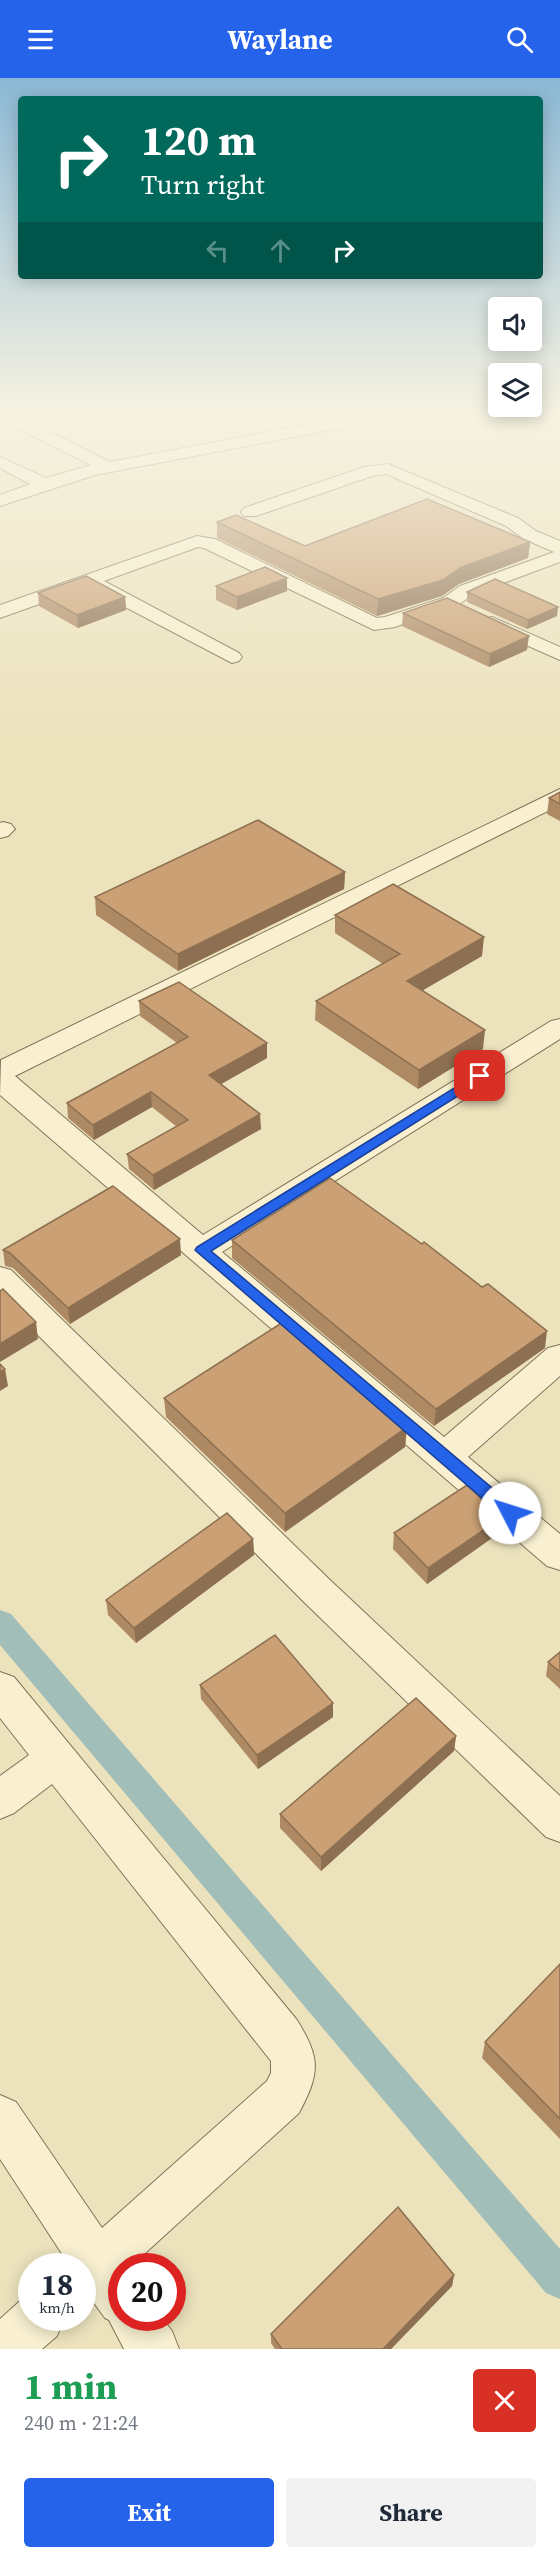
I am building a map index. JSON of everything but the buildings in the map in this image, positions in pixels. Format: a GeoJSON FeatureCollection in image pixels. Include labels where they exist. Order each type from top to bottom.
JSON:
{"type":"FeatureCollection","features":[{"type":"Feature","properties":{"kind":"street"},"geometry":{"type":"LineString","coordinates":[[507,520],[530,535],[560,548]]}},
{"type":"Feature","properties":{"kind":"street"},"geometry":{"type":"LineString","coordinates":[[0,612],[201,541],[374,624],[388,623],[439,604],[462,609],[560,654]]}},
{"type":"Feature","properties":{"kind":"street"},"geometry":{"type":"LineString","coordinates":[[462,609],[460,594],[560,556]]}},
{"type":"Feature","properties":{"kind":"street"},"geometry":{"type":"LineString","coordinates":[[88,580],[232,657]]}},
{"type":"Feature","properties":{"kind":"street"},"geometry":{"type":"LineString","coordinates":[[560,796],[10,1066],[1,1076],[4,1084],[560,1555]]}},
{"type":"Feature","properties":{"kind":"street"},"geometry":{"type":"LineString","coordinates":[[202,1250],[560,1027]]}},
{"type":"Feature","properties":{"kind":"street"},"geometry":{"type":"LineString","coordinates":[[0,1278],[317,1592],[560,1822]]}},
{"type":"Feature","properties":{"kind":"street"},"geometry":{"type":"LineString","coordinates":[[444,1457],[560,1357]]}},
{"type":"Feature","properties":{"kind":"street"},"geometry":{"type":"LineString","coordinates":[[0,1689],[281,2036],[291,2051],[295,2077],[283,2097],[100,2282],[0,2118]]}},
{"type":"Feature","properties":{"kind":"street"},"geometry":{"type":"LineString","coordinates":[[0,1800],[57,1757]]}},
{"type":"Feature","properties":{"kind":"street"},"geometry":{"type":"LineString","coordinates":[[4,2349],[24,2331]]}},
{"type":"Feature","properties":{"kind":"street"},"geometry":{"type":"LineString","coordinates":[[141,2331],[154,2349]]}},
{"type":"Feature","properties":{"kind":"waterway"},"geometry":{"type":"LineString","coordinates":[[0,1623],[560,2279]]}},
{"type":"Feature","properties":{"kind":"route"},"geometry":{"type":"LineString","coordinates":[[480,1076],[202,1250],[510,1513]]}}]}
